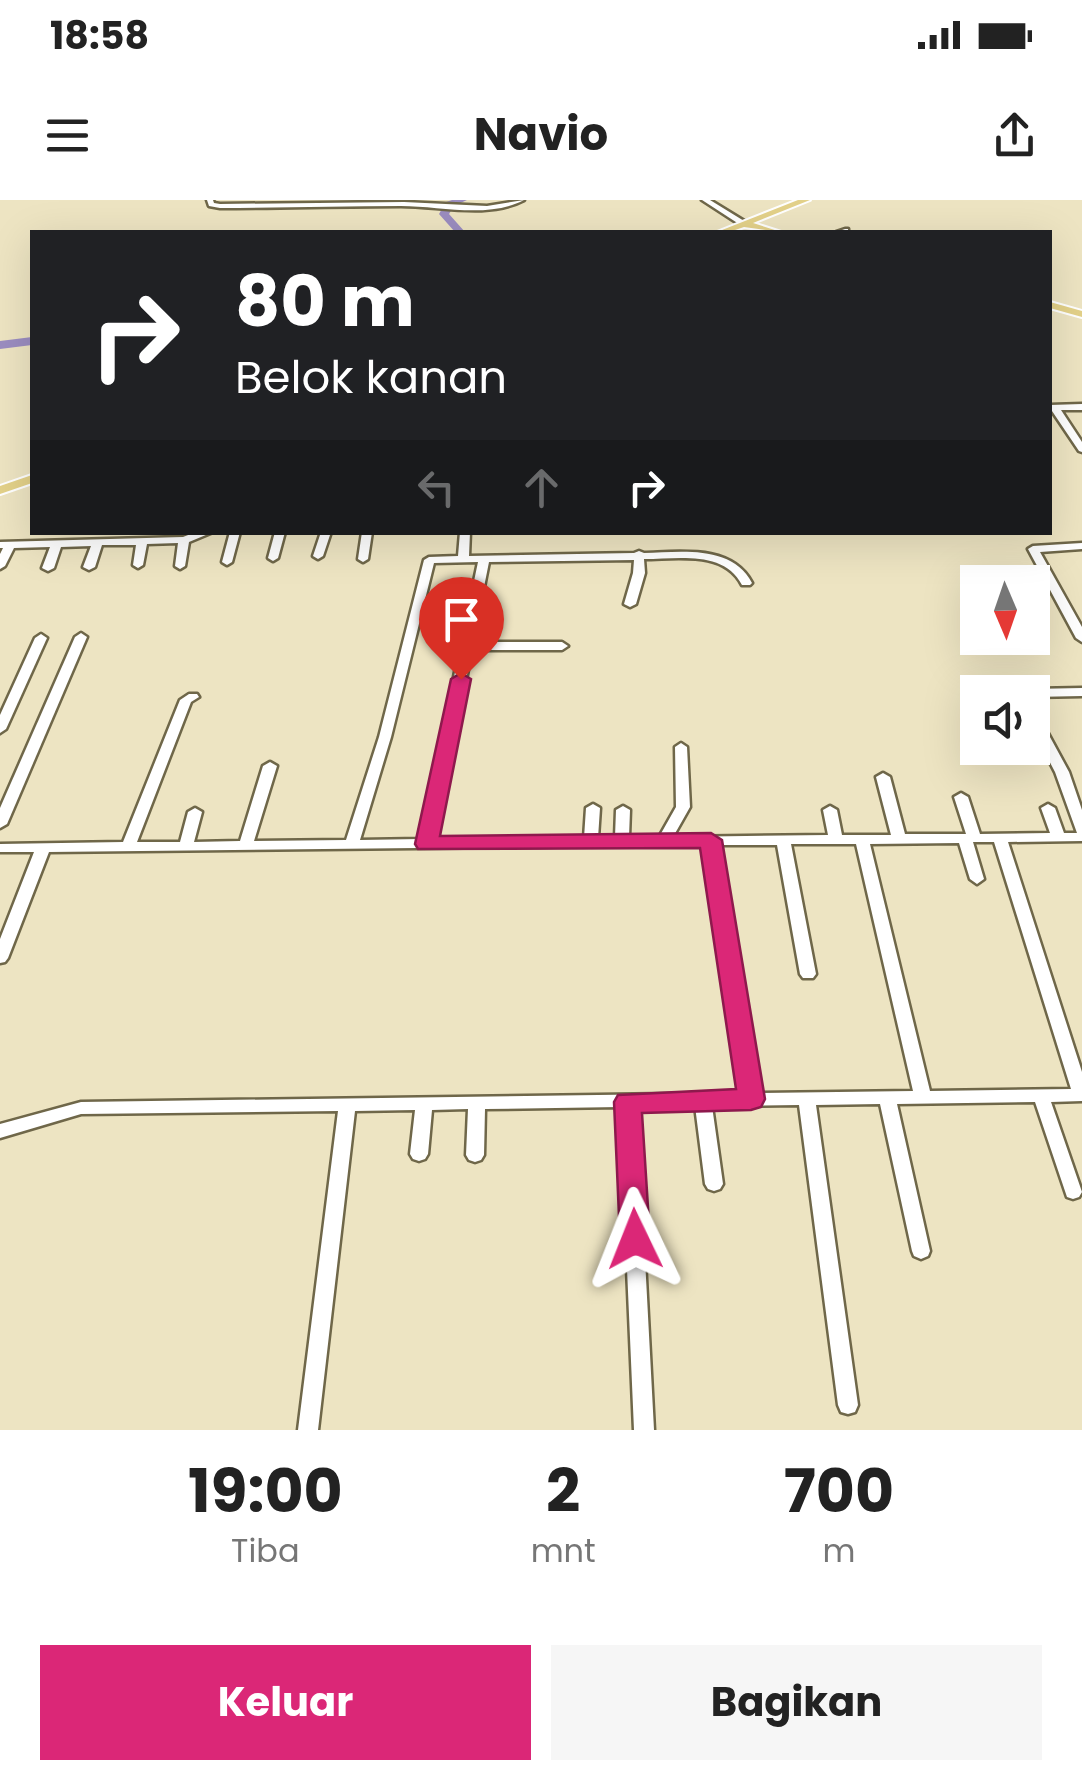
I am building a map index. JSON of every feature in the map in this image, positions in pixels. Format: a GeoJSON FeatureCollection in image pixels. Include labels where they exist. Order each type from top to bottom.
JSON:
{"type":"FeatureCollection","features":[{"type":"Feature","properties":{"kind":"main road"},"geometry":{"type":"LineString","coordinates":[[728,230],[806,200]]}},
{"type":"Feature","properties":{"kind":"main road"},"geometry":{"type":"LineString","coordinates":[[744,224],[768,230]]}},
{"type":"Feature","properties":{"kind":"main road"},"geometry":{"type":"LineString","coordinates":[[1052,306],[1082,314]]}},
{"type":"Feature","properties":{"kind":"main road"},"geometry":{"type":"LineString","coordinates":[[0,490],[30,479]]}},
{"type":"Feature","properties":{"kind":"street"},"geometry":{"type":"LineString","coordinates":[[210,200],[211,205],[220,206],[443,205],[493,209],[521,200]]}},
{"type":"Feature","properties":{"kind":"street"},"geometry":{"type":"LineString","coordinates":[[706,200],[744,224]]}},
{"type":"Feature","properties":{"kind":"street"},"geometry":{"type":"LineString","coordinates":[[1052,408],[1082,407]]}},
{"type":"Feature","properties":{"kind":"street"},"geometry":{"type":"LineString","coordinates":[[1052,408],[1082,449]]}},
{"type":"Feature","properties":{"kind":"street"},"geometry":{"type":"LineString","coordinates":[[0,566],[4,546],[96,544],[121,538],[142,542],[184,540],[199,535]]}},
{"type":"Feature","properties":{"kind":"street"},"geometry":{"type":"LineString","coordinates":[[227,562],[234,535]]}},
{"type":"Feature","properties":{"kind":"street"},"geometry":{"type":"LineString","coordinates":[[273,558],[279,535]]}},
{"type":"Feature","properties":{"kind":"street"},"geometry":{"type":"LineString","coordinates":[[318,556],[325,535]]}},
{"type":"Feature","properties":{"kind":"street"},"geometry":{"type":"LineString","coordinates":[[362,559],[366,535]]}},
{"type":"Feature","properties":{"kind":"street"},"geometry":{"type":"LineString","coordinates":[[462,559],[465,535]]}},
{"type":"Feature","properties":{"kind":"street"},"geometry":{"type":"LineString","coordinates":[[180,566],[184,540]]}},
{"type":"Feature","properties":{"kind":"street"},"geometry":{"type":"LineString","coordinates":[[138,566],[142,542]]}},
{"type":"Feature","properties":{"kind":"street"},"geometry":{"type":"LineString","coordinates":[[48,568],[56,544]]}},
{"type":"Feature","properties":{"kind":"street"},"geometry":{"type":"LineString","coordinates":[[90,567],[96,544]]}},
{"type":"Feature","properties":{"kind":"street"},"geometry":{"type":"LineString","coordinates":[[1082,546],[1033,549],[1082,638]]}},
{"type":"Feature","properties":{"kind":"street"},"geometry":{"type":"LineString","coordinates":[[352,844],[385,736],[427,562],[639,554],[705,556],[733,568],[744,576],[746,583]]}},
{"type":"Feature","properties":{"kind":"street"},"geometry":{"type":"LineString","coordinates":[[630,604],[639,554]]}},
{"type":"Feature","properties":{"kind":"street"},"geometry":{"type":"LineString","coordinates":[[426,844],[484,559]]}},
{"type":"Feature","properties":{"kind":"street"},"geometry":{"type":"LineString","coordinates":[[0,730],[42,638]]}},
{"type":"Feature","properties":{"kind":"street"},"geometry":{"type":"LineString","coordinates":[[0,824],[81,638]]}},
{"type":"Feature","properties":{"kind":"street"},"geometry":{"type":"LineString","coordinates":[[468,646],[562,646]]}},
{"type":"Feature","properties":{"kind":"street"},"geometry":{"type":"LineString","coordinates":[[1050,692],[1082,692]]}},
{"type":"Feature","properties":{"kind":"street"},"geometry":{"type":"LineString","coordinates":[[128,846],[186,700],[192,697]]}},
{"type":"Feature","properties":{"kind":"street"},"geometry":{"type":"LineString","coordinates":[[664,840],[683,807],[681,747]]}},
{"type":"Feature","properties":{"kind":"street"},"geometry":{"type":"LineString","coordinates":[[0,848],[622,839],[1059,838],[1082,834],[1062,772],[1050,749]]}},
{"type":"Feature","properties":{"kind":"street"},"geometry":{"type":"LineString","coordinates":[[246,845],[270,766]]}},
{"type":"Feature","properties":{"kind":"street"},"geometry":{"type":"LineString","coordinates":[[882,777],[899,839]]}},
{"type":"Feature","properties":{"kind":"street"},"geometry":{"type":"LineString","coordinates":[[961,798],[977,879]]}},
{"type":"Feature","properties":{"kind":"street"},"geometry":{"type":"LineString","coordinates":[[591,841],[594,808]]}},
{"type":"Feature","properties":{"kind":"street"},"geometry":{"type":"LineString","coordinates":[[1048,808],[1059,838]]}},
{"type":"Feature","properties":{"kind":"street"},"geometry":{"type":"LineString","coordinates":[[622,839],[624,810]]}},
{"type":"Feature","properties":{"kind":"street"},"geometry":{"type":"LineString","coordinates":[[830,810],[836,840]]}},
{"type":"Feature","properties":{"kind":"street"},"geometry":{"type":"LineString","coordinates":[[186,845],[195,812]]}},
{"type":"Feature","properties":{"kind":"street"},"geometry":{"type":"LineString","coordinates":[[0,1131],[81,1108],[1082,1095],[999,838]]}},
{"type":"Feature","properties":{"kind":"street"},"geometry":{"type":"LineString","coordinates":[[711,840],[751,1099]]}},
{"type":"Feature","properties":{"kind":"street"},"geometry":{"type":"LineString","coordinates":[[783,840],[808,974]]}},
{"type":"Feature","properties":{"kind":"street"},"geometry":{"type":"LineString","coordinates":[[862,840],[923,1097]]}},
{"type":"Feature","properties":{"kind":"street"},"geometry":{"type":"LineString","coordinates":[[0,958],[43,848]]}},
{"type":"Feature","properties":{"kind":"street"},"geometry":{"type":"LineString","coordinates":[[1041,1096],[1074,1192]]}},
{"type":"Feature","properties":{"kind":"street"},"geometry":{"type":"LineString","coordinates":[[807,1098],[848,1405]]}},
{"type":"Feature","properties":{"kind":"street"},"geometry":{"type":"LineString","coordinates":[[887,1098],[921,1251]]}},
{"type":"Feature","properties":{"kind":"street"},"geometry":{"type":"LineString","coordinates":[[703,1100],[714,1184]]}},
{"type":"Feature","properties":{"kind":"street"},"geometry":{"type":"LineString","coordinates":[[474,1154],[477,1102]]}},
{"type":"Feature","properties":{"kind":"street"},"geometry":{"type":"LineString","coordinates":[[628,1102],[644,1430]]}},
{"type":"Feature","properties":{"kind":"street"},"geometry":{"type":"LineString","coordinates":[[419,1154],[424,1103]]}},
{"type":"Feature","properties":{"kind":"street"},"geometry":{"type":"LineString","coordinates":[[308,1430],[347,1104]]}},
{"type":"Feature","properties":{"kind":"waterway"},"geometry":{"type":"LineString","coordinates":[[458,230],[444,214],[450,204],[462,200]]}},
{"type":"Feature","properties":{"kind":"waterway"},"geometry":{"type":"LineString","coordinates":[[0,345],[30,341]]}},
{"type":"Feature","properties":{"kind":"route"},"geometry":{"type":"LineString","coordinates":[[461,679],[426,844],[711,840],[751,1099],[628,1102],[635,1239]]}}]}
